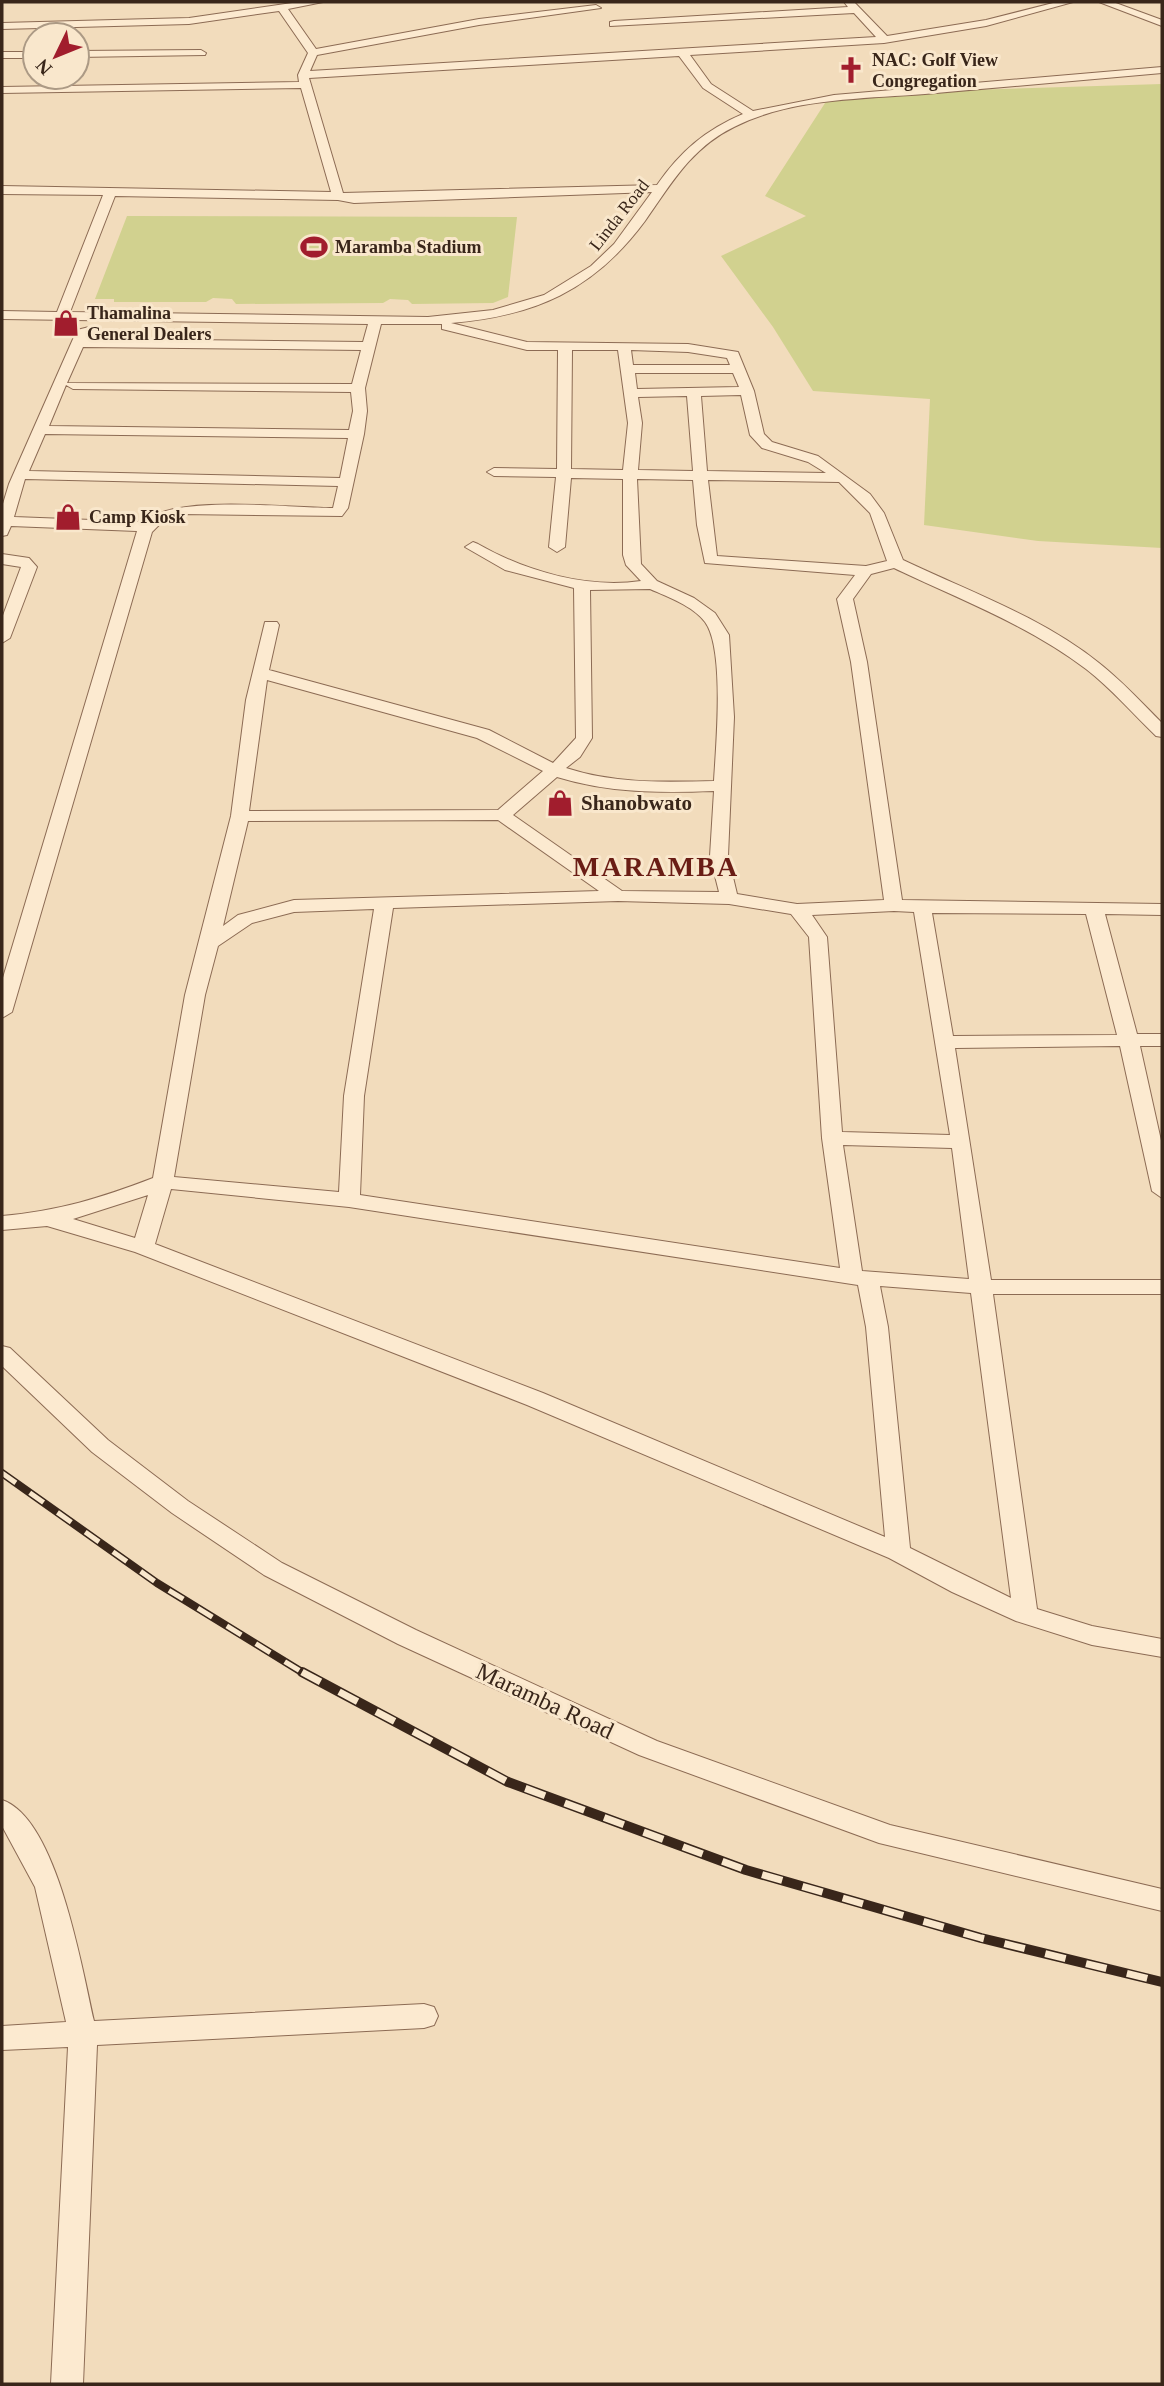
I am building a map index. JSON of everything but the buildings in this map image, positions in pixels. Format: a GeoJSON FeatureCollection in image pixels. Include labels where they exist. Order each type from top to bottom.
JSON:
{"type":"FeatureCollection","features":[{"type":"Feature","properties":{"kind":"street"},"geometry":{"type":"LineString","coordinates":[[2,26],[177,22],[318,2]]}},
{"type":"Feature","properties":{"kind":"street"},"geometry":{"type":"LineString","coordinates":[[578,2],[595,5],[622,35]]}},
{"type":"Feature","properties":{"kind":"street"},"geometry":{"type":"LineString","coordinates":[[2,90],[304,80],[884,40],[986,23],[1068,2]]}},
{"type":"Feature","properties":{"kind":"street"},"geometry":{"type":"LineString","coordinates":[[1104,2],[1162,23]]}},
{"type":"Feature","properties":{"kind":"street"},"geometry":{"type":"LineString","coordinates":[[313,54],[479,22],[595,5]]}},
{"type":"Feature","properties":{"kind":"street"},"geometry":{"type":"LineString","coordinates":[[614,24],[853,6],[884,40]]}},
{"type":"Feature","properties":{"kind":"street"},"geometry":{"type":"LineString","coordinates":[[283,9],[313,54]]}},
{"type":"Feature","properties":{"kind":"street"},"geometry":{"type":"LineString","coordinates":[[629,45],[637,56]]}},
{"type":"Feature","properties":{"kind":"street"},"geometry":{"type":"LineString","coordinates":[[91,54],[201,53]]}},
{"type":"Feature","properties":{"kind":"street"},"geometry":{"type":"LineString","coordinates":[[682,53],[707,86],[754,116]]}},
{"type":"Feature","properties":{"kind":"street"},"geometry":{"type":"LineString","coordinates":[[313,54],[304,80],[333,170],[338,195]]}},
{"type":"Feature","properties":{"kind":"street"},"geometry":{"type":"LineString","coordinates":[[2,55],[21,55]]}},
{"type":"Feature","properties":{"kind":"street","name":"Linda Road"},"geometry":{"type":"LineString","coordinates":[[2,316],[376,318],[428,321],[492,316],[572,288],[604,264],[661,188],[702,140],[754,116],[795,104],[834,97],[1162,70]]}},
{"type":"Feature","properties":{"kind":"street"},"geometry":{"type":"LineString","coordinates":[[2,190],[338,195],[375,199],[661,188]]}},
{"type":"Feature","properties":{"kind":"street"},"geometry":{"type":"LineString","coordinates":[[62,316],[111,191]]}},
{"type":"Feature","properties":{"kind":"street"},"geometry":{"type":"LineString","coordinates":[[91,316],[73,385],[13,481],[3,527],[145,527]]}},
{"type":"Feature","properties":{"kind":"street"},"geometry":{"type":"LineString","coordinates":[[2,1012],[69,796],[134,572],[137,547],[145,527],[157,517],[181,510],[337,513],[341,508],[357,434],[360,411],[358,388],[376,318]]}},
{"type":"Feature","properties":{"kind":"street"},"geometry":{"type":"LineString","coordinates":[[428,321],[512,343],[565,348],[624,346],[720,351],[733,355],[747,391],[757,435],[764,442],[813,459],[843,478],[865,497],[877,513],[896,563]]}},
{"type":"Feature","properties":{"kind":"street"},"geometry":{"type":"LineString","coordinates":[[83,348],[368,346]]}},
{"type":"Feature","properties":{"kind":"street"},"geometry":{"type":"LineString","coordinates":[[624,346],[635,423],[630,473],[631,555],[634,565],[652,584],[688,601],[709,616],[721,635],[726,717],[719,856],[729,898]]}},
{"type":"Feature","properties":{"kind":"street"},"geometry":{"type":"LineString","coordinates":[[46,430],[83,348]]}},
{"type":"Feature","properties":{"kind":"street"},"geometry":{"type":"LineString","coordinates":[[558,547],[564,472],[565,348]]}},
{"type":"Feature","properties":{"kind":"street"},"geometry":{"type":"LineString","coordinates":[[628,369],[737,369]]}},
{"type":"Feature","properties":{"kind":"street"},"geometry":{"type":"LineString","coordinates":[[73,385],[358,388]]}},
{"type":"Feature","properties":{"kind":"street"},"geometry":{"type":"LineString","coordinates":[[632,393],[747,391]]}},
{"type":"Feature","properties":{"kind":"street"},"geometry":{"type":"LineString","coordinates":[[694,392],[699,474],[710,560],[866,570],[896,563],[1034,628],[1068,648],[1094,667],[1162,732]]}},
{"type":"Feature","properties":{"kind":"street"},"geometry":{"type":"LineString","coordinates":[[46,430],[357,434]]}},
{"type":"Feature","properties":{"kind":"street"},"geometry":{"type":"LineString","coordinates":[[494,472],[843,478]]}},
{"type":"Feature","properties":{"kind":"street"},"geometry":{"type":"LineString","coordinates":[[13,481],[345,482]]}},
{"type":"Feature","properties":{"kind":"street"},"geometry":{"type":"LineString","coordinates":[[472,547],[486,557],[582,587],[652,584]]}},
{"type":"Feature","properties":{"kind":"street"},"geometry":{"type":"LineString","coordinates":[[2,559],[23,561],[29,567],[2,638]]}},
{"type":"Feature","properties":{"kind":"street"},"geometry":{"type":"LineString","coordinates":[[866,570],[845,599],[859,662],[894,905]]}},
{"type":"Feature","properties":{"kind":"street"},"geometry":{"type":"LineString","coordinates":[[502,815],[574,754],[584,738],[582,587]]}},
{"type":"Feature","properties":{"kind":"street"},"geometry":{"type":"LineString","coordinates":[[143,1247],[163,1182],[195,995],[240,816],[254,701],[271,625]]}},
{"type":"Feature","properties":{"kind":"street"},"geometry":{"type":"LineString","coordinates":[[261,673],[483,734],[554,770],[585,780],[638,788],[724,786]]}},
{"type":"Feature","properties":{"kind":"street"},"geometry":{"type":"LineString","coordinates":[[240,816],[502,815],[618,896]]}},
{"type":"Feature","properties":{"kind":"street"},"geometry":{"type":"LineString","coordinates":[[209,943],[245,919],[294,906],[618,896],[729,898],[797,910],[894,905],[1162,909]]}},
{"type":"Feature","properties":{"kind":"street"},"geometry":{"type":"LineString","coordinates":[[349,1200],[354,1096],[384,905]]}},
{"type":"Feature","properties":{"kind":"street"},"geometry":{"type":"LineString","coordinates":[[922,907],[961,1142],[1025,1614]]}},
{"type":"Feature","properties":{"kind":"street"},"geometry":{"type":"LineString","coordinates":[[1094,909],[1129,1041],[1162,1191]]}},
{"type":"Feature","properties":{"kind":"street"},"geometry":{"type":"LineString","coordinates":[[797,910],[812,925],[821,946],[832,1138],[860,1277],[877,1327],[898,1552]]}},
{"type":"Feature","properties":{"kind":"street"},"geometry":{"type":"LineString","coordinates":[[944,1042],[1162,1040]]}},
{"type":"Feature","properties":{"kind":"street"},"geometry":{"type":"LineString","coordinates":[[832,1138],[961,1142]]}},
{"type":"Feature","properties":{"kind":"street"},"geometry":{"type":"LineString","coordinates":[[2,1223],[48,1219],[105,1205],[163,1182],[349,1200],[860,1277],[979,1287],[1162,1287]]}},
{"type":"Feature","properties":{"kind":"street"},"geometry":{"type":"LineString","coordinates":[[48,1219],[143,1247],[535,1399],[898,1552],[947,1581],[1025,1614],[1080,1634],[1162,1648]]}},
{"type":"Feature","properties":{"kind":"street","name":"Maramba Road"},"geometry":{"type":"LineString","coordinates":[[2,1353],[100,1447],[180,1507],[273,1569],[420,1643],[648,1748],[888,1835],[1162,1900]]}},
{"type":"Feature","properties":{"kind":"street"},"geometry":{"type":"LineString","coordinates":[[2,1811],[16,1823],[49,1887],[83,2034],[67,2384]]}},
{"type":"Feature","properties":{"kind":"street"},"geometry":{"type":"LineString","coordinates":[[2,2038],[424,2016]]}},
{"type":"Feature","properties":{"kind":"green space"},"geometry":{"type":"Polygon","coordinates":[[[1162,84],[1162,548],[1038,541],[924,525],[930,399],[813,391],[773,327],[721,256],[806,216],[765,196],[827,100],[876,93],[1162,84]]]}},
{"type":"Feature","properties":{"kind":"green space","name":"Maramba Stadium"},"geometry":{"type":"Polygon","coordinates":[[[127,216],[517,217],[508,297],[493,303],[412,304],[408,300],[390,299],[383,303],[236,304],[232,299],[213,298],[206,302],[114,302],[114,299],[95,299],[127,216]]]}},
{"type":"Feature","properties":{"kind":"railway"},"geometry":{"type":"LineString","coordinates":[[2,1473],[157,1583],[305,1674]]}},
{"type":"Feature","properties":{"kind":"railway"},"geometry":{"type":"LineString","coordinates":[[302,1672],[508,1782],[746,1870],[981,1938],[1162,1982]]}},
{"type":"Feature","properties":{"kind":"place","name":"NAC: Golf View Congregation"},"geometry":{"type":"Point","coordinates":[851,70]}},
{"type":"Feature","properties":{"kind":"place","name":"Maramba Stadium"},"geometry":{"type":"Point","coordinates":[314,247]}},
{"type":"Feature","properties":{"kind":"place","name":"Thamalina General Dealers"},"geometry":{"type":"Point","coordinates":[66,323]}},
{"type":"Feature","properties":{"kind":"place","name":"Camp Kiosk"},"geometry":{"type":"Point","coordinates":[68,517]}},
{"type":"Feature","properties":{"kind":"place","name":"Shanobwato"},"geometry":{"type":"Point","coordinates":[560,803]}},
{"type":"Feature","properties":{"kind":"district","name":"MARAMBA"},"geometry":{"type":"Point","coordinates":[656,866]}}]}
